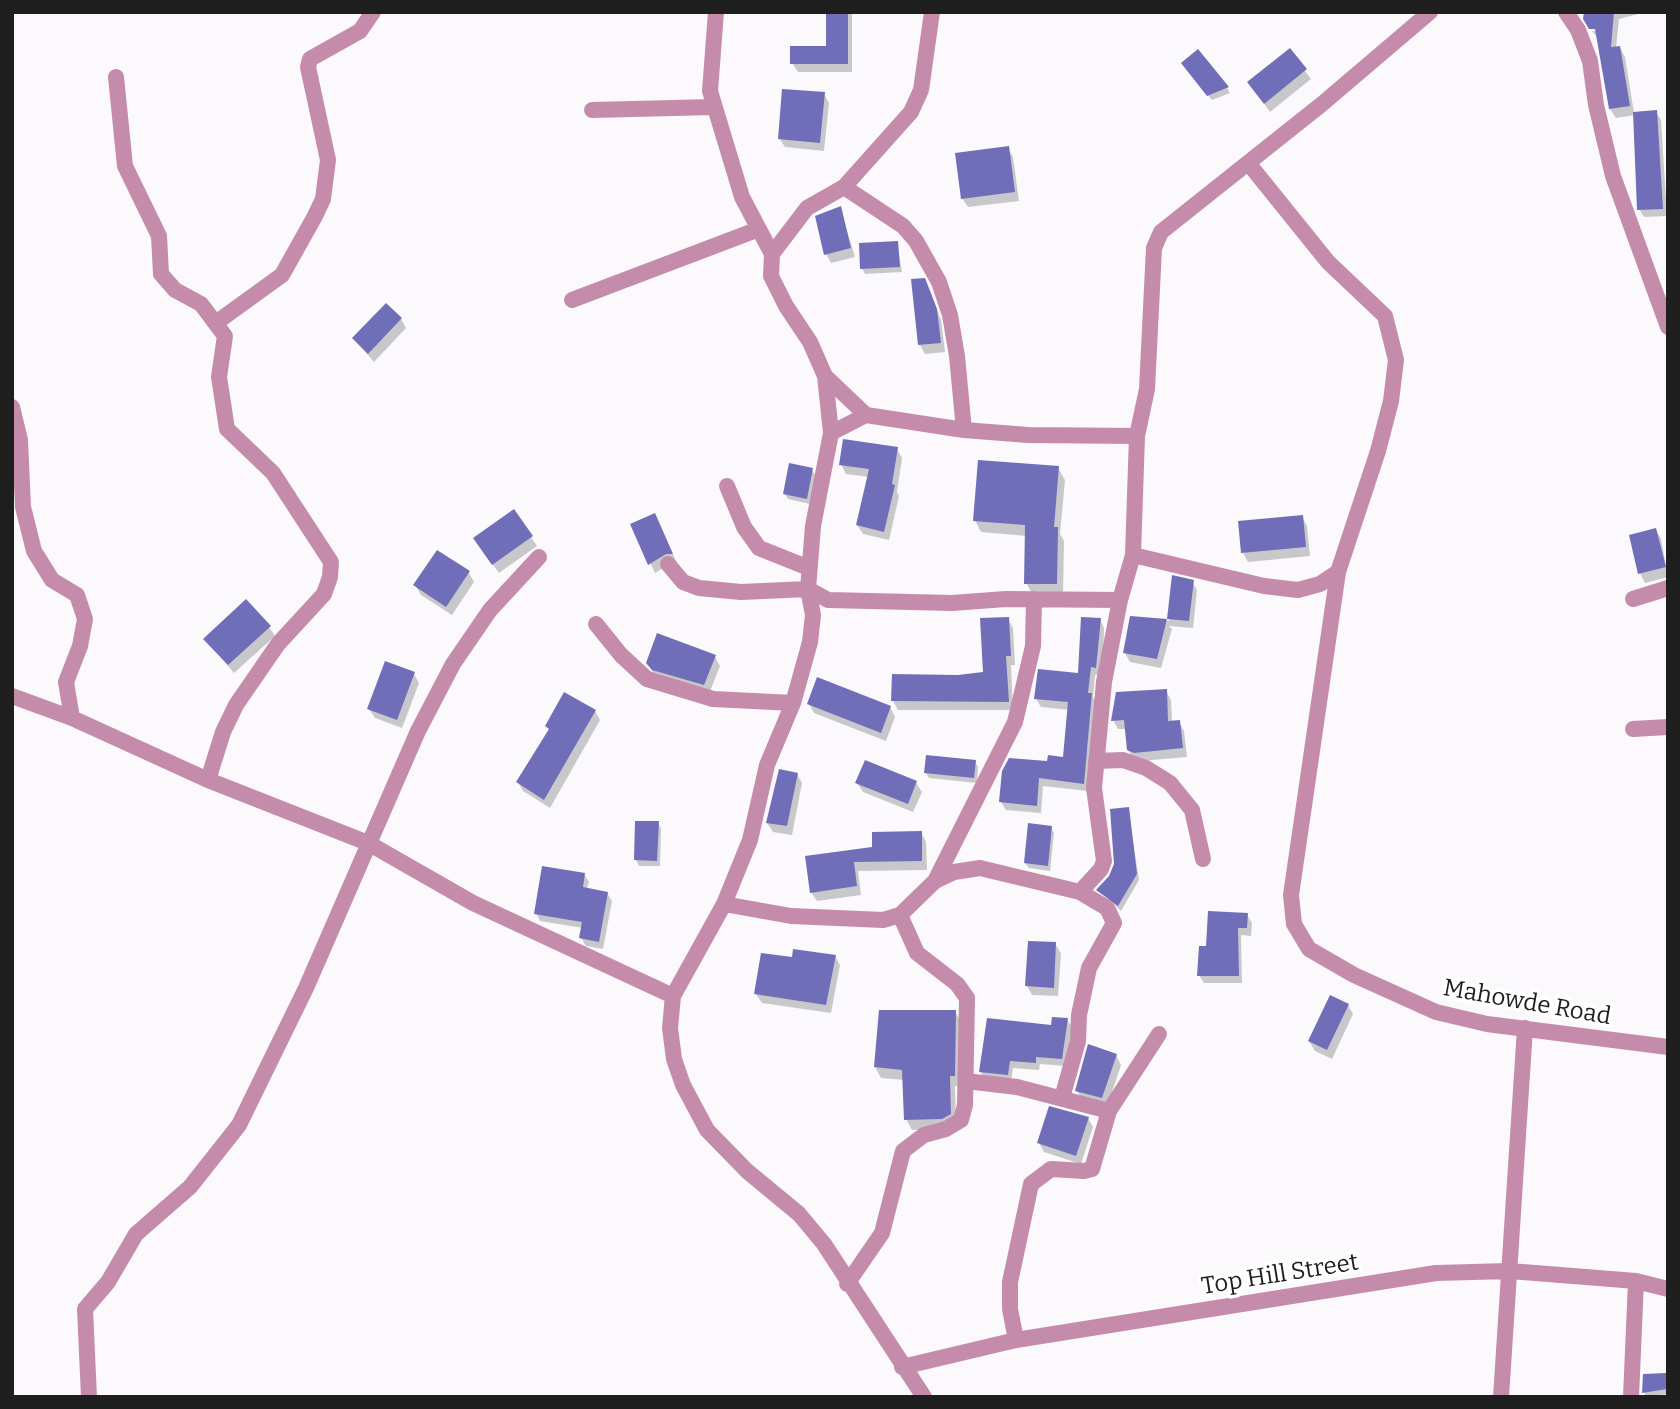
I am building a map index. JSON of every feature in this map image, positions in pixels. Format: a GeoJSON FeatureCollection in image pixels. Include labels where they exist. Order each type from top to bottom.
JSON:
{"type":"FeatureCollection","features":[{"type":"Feature","properties":{"kind":"street"},"geometry":{"type":"LineString","coordinates":[[217,322],[282,275],[315,216],[323,199],[328,160],[308,67],[310,59],[360,31],[373,12]]}},
{"type":"Feature","properties":{"kind":"street"},"geometry":{"type":"LineString","coordinates":[[716,12],[709,78],[714,107],[742,197],[772,254],[771,276],[810,342],[825,376],[831,433],[813,526],[808,589],[813,615],[810,642],[793,703],[767,765],[750,840],[724,904],[674,996],[670,1028],[674,1059],[683,1085],[707,1130],[747,1171],[799,1213],[824,1244],[847,1284],[924,1397]]}},
{"type":"Feature","properties":{"kind":"street"},"geometry":{"type":"LineString","coordinates":[[772,254],[807,208],[844,187],[911,112],[920,90],[932,12]]}},
{"type":"Feature","properties":{"kind":"street"},"geometry":{"type":"LineString","coordinates":[[1080,891],[1101,869],[1104,861],[1094,788],[1096,761],[1104,682],[1120,600],[1133,555],[1137,436],[1147,389],[1151,272],[1157,240],[1161,232],[1249,164],[1430,12]]}},
{"type":"Feature","properties":{"kind":"street"},"geometry":{"type":"LineString","coordinates":[[1566,12],[1578,30],[1590,61],[1596,105],[1613,176],[1668,327]]}},
{"type":"Feature","properties":{"kind":"street"},"geometry":{"type":"LineString","coordinates":[[116,76],[125,166],[159,236],[161,274],[175,290],[201,304],[225,336],[219,377],[227,429],[273,473],[331,562],[324,594],[278,644],[236,705],[223,732],[208,780]]}},
{"type":"Feature","properties":{"kind":"street"},"geometry":{"type":"LineString","coordinates":[[592,110],[714,107]]}},
{"type":"Feature","properties":{"kind":"street"},"geometry":{"type":"LineString","coordinates":[[1133,555],[1264,586],[1298,590],[1320,584],[1338,572],[1378,451],[1391,401],[1396,360],[1393,338],[1385,316],[1328,262],[1249,164]]}},
{"type":"Feature","properties":{"kind":"street"},"geometry":{"type":"LineString","coordinates":[[844,187],[903,226],[916,241],[939,282],[957,356],[964,430]]}},
{"type":"Feature","properties":{"kind":"street"},"geometry":{"type":"LineString","coordinates":[[572,300],[759,229]]}},
{"type":"Feature","properties":{"kind":"street"},"geometry":{"type":"LineString","coordinates":[[825,376],[866,415],[964,430],[1028,435],[1137,436]]}},
{"type":"Feature","properties":{"kind":"street"},"geometry":{"type":"LineString","coordinates":[[12,407],[20,440],[23,507],[34,551],[52,580],[76,595],[85,619],[80,646],[66,682],[72,718]]}},
{"type":"Feature","properties":{"kind":"street"},"geometry":{"type":"LineString","coordinates":[[831,433],[866,415]]}},
{"type":"Feature","properties":{"kind":"street"},"geometry":{"type":"LineString","coordinates":[[727,486],[744,527],[759,548],[809,568]]}},
{"type":"Feature","properties":{"kind":"street"},"geometry":{"type":"LineString","coordinates":[[89,1397],[85,1309],[108,1282],[136,1234],[190,1187],[239,1125],[306,988],[418,731],[453,664],[490,610],[539,557]]}},
{"type":"Feature","properties":{"kind":"street"},"geometry":{"type":"LineString","coordinates":[[668,564],[683,582],[699,588],[741,592],[808,589],[828,600],[952,603],[1034,599],[1120,600]]}},
{"type":"Feature","properties":{"kind":"street","name":"Mahowde Road"},"geometry":{"type":"LineString","coordinates":[[1338,572],[1291,895],[1294,924],[1309,949],[1354,975],[1436,1012],[1487,1024],[1668,1047]]}},
{"type":"Feature","properties":{"kind":"street"},"geometry":{"type":"LineString","coordinates":[[1633,600],[1668,589]]}},
{"type":"Feature","properties":{"kind":"street"},"geometry":{"type":"LineString","coordinates":[[936,881],[1015,722],[1033,646],[1034,599]]}},
{"type":"Feature","properties":{"kind":"street"},"geometry":{"type":"LineString","coordinates":[[596,624],[621,655],[647,679],[713,699],[793,703]]}},
{"type":"Feature","properties":{"kind":"street"},"geometry":{"type":"LineString","coordinates":[[12,696],[72,718],[208,780],[368,843],[473,902],[674,996]]}},
{"type":"Feature","properties":{"kind":"street"},"geometry":{"type":"LineString","coordinates":[[1633,729],[1668,727]]}},
{"type":"Feature","properties":{"kind":"street"},"geometry":{"type":"LineString","coordinates":[[1096,761],[1124,760],[1146,768],[1170,783],[1192,810],[1203,859]]}},
{"type":"Feature","properties":{"kind":"street"},"geometry":{"type":"LineString","coordinates":[[724,904],[791,916],[883,920],[900,915],[936,881],[954,872],[980,868],[1080,891],[1107,908],[1114,923],[1089,968],[1079,1015],[1078,1041],[1062,1098]]}},
{"type":"Feature","properties":{"kind":"street"},"geometry":{"type":"LineString","coordinates":[[847,1284],[882,1233],[903,1151],[924,1135],[946,1129],[961,1120],[966,1081],[967,998],[957,984],[918,953],[900,915]]}},
{"type":"Feature","properties":{"kind":"street"},"geometry":{"type":"LineString","coordinates":[[1502,1397],[1524,1028]]}},
{"type":"Feature","properties":{"kind":"street"},"geometry":{"type":"LineString","coordinates":[[1016,1340],[1010,1309],[1010,1282],[1031,1184],[1051,1169],[1092,1169],[1109,1111],[1159,1034]]}},
{"type":"Feature","properties":{"kind":"street"},"geometry":{"type":"LineString","coordinates":[[966,1081],[1017,1087],[1109,1111]]}},
{"type":"Feature","properties":{"kind":"street","name":"Top Hill Street"},"geometry":{"type":"LineString","coordinates":[[902,1367],[1016,1340],[1436,1273],[1510,1271],[1636,1280],[1668,1289]]}},
{"type":"Feature","properties":{"kind":"street"},"geometry":{"type":"LineString","coordinates":[[1631,1397],[1636,1280]]}},
{"type":"Feature","properties":{"kind":"building"},"geometry":{"type":"Polygon","coordinates":[[[826,12],[848,12],[848,64],[790,64],[790,46],[826,46],[826,12]]]}},
{"type":"Feature","properties":{"kind":"building"},"geometry":{"type":"Polygon","coordinates":[[[1584,12],[1614,12],[1611,47],[1620,46],[1630,106],[1609,109],[1595,29],[1589,29],[1583,19],[1584,12]]]}},
{"type":"Feature","properties":{"kind":"building"},"geometry":{"type":"Polygon","coordinates":[[[1290,48],[1307,69],[1264,104],[1247,82],[1290,48]]]}},
{"type":"Feature","properties":{"kind":"building"},"geometry":{"type":"Polygon","coordinates":[[[1198,49],[1229,87],[1207,96],[1181,63],[1198,49]]]}},
{"type":"Feature","properties":{"kind":"building"},"geometry":{"type":"Polygon","coordinates":[[[782,89],[825,92],[820,143],[778,139],[782,89]]]}},
{"type":"Feature","properties":{"kind":"building"},"geometry":{"type":"Polygon","coordinates":[[[1657,110],[1663,209],[1637,210],[1633,112],[1657,110]]]}},
{"type":"Feature","properties":{"kind":"building"},"geometry":{"type":"Polygon","coordinates":[[[1009,146],[1015,192],[961,199],[955,153],[1009,146]]]}},
{"type":"Feature","properties":{"kind":"building"},"geometry":{"type":"Polygon","coordinates":[[[841,206],[851,248],[824,255],[815,216],[841,206]]]}},
{"type":"Feature","properties":{"kind":"building"},"geometry":{"type":"Polygon","coordinates":[[[898,241],[900,267],[860,269],[859,243],[898,241]]]}},
{"type":"Feature","properties":{"kind":"building"},"geometry":{"type":"Polygon","coordinates":[[[925,278],[937,309],[941,343],[918,345],[911,279],[925,278]]]}},
{"type":"Feature","properties":{"kind":"building"},"geometry":{"type":"Polygon","coordinates":[[[386,303],[402,318],[368,354],[352,338],[386,303]]]}},
{"type":"Feature","properties":{"kind":"building"},"geometry":{"type":"Polygon","coordinates":[[[843,439],[898,447],[892,484],[895,485],[884,532],[856,525],[869,469],[839,465],[843,439]]]}},
{"type":"Feature","properties":{"kind":"building"},"geometry":{"type":"Polygon","coordinates":[[[978,460],[1059,466],[1054,527],[1058,527],[1057,584],[1024,584],[1025,525],[973,521],[978,460]]]}},
{"type":"Feature","properties":{"kind":"building"},"geometry":{"type":"Polygon","coordinates":[[[789,463],[813,468],[807,499],[783,494],[789,463]]]}},
{"type":"Feature","properties":{"kind":"building"},"geometry":{"type":"Polygon","coordinates":[[[514,509],[533,536],[492,565],[473,538],[514,509]]]}},
{"type":"Feature","properties":{"kind":"building"},"geometry":{"type":"Polygon","coordinates":[[[655,513],[673,554],[666,554],[648,565],[630,524],[655,513]]]}},
{"type":"Feature","properties":{"kind":"building"},"geometry":{"type":"Polygon","coordinates":[[[1303,515],[1306,547],[1241,553],[1238,521],[1303,515]]]}},
{"type":"Feature","properties":{"kind":"building"},"geometry":{"type":"Polygon","coordinates":[[[1656,528],[1666,567],[1638,574],[1629,535],[1656,528]]]}},
{"type":"Feature","properties":{"kind":"building"},"geometry":{"type":"Polygon","coordinates":[[[437,550],[470,571],[446,607],[413,585],[437,550]]]}},
{"type":"Feature","properties":{"kind":"building"},"geometry":{"type":"Polygon","coordinates":[[[1172,575],[1194,580],[1189,621],[1167,619],[1172,575]]]}},
{"type":"Feature","properties":{"kind":"building"},"geometry":{"type":"Polygon","coordinates":[[[246,599],[271,626],[228,665],[203,639],[246,599]]]}},
{"type":"Feature","properties":{"kind":"building"},"geometry":{"type":"Polygon","coordinates":[[[1130,616],[1167,619],[1157,659],[1123,653],[1130,616]]]}},
{"type":"Feature","properties":{"kind":"building"},"geometry":{"type":"Polygon","coordinates":[[[1009,617],[1011,656],[1006,656],[1009,702],[891,701],[892,674],[958,675],[983,672],[980,618],[1009,617]]]}},
{"type":"Feature","properties":{"kind":"building"},"geometry":{"type":"Polygon","coordinates":[[[1081,617],[1101,618],[1096,668],[1091,667],[1088,693],[1092,693],[1084,784],[1039,778],[1037,806],[999,802],[1002,771],[1009,758],[1047,761],[1048,755],[1063,757],[1068,702],[1034,699],[1038,669],[1078,673],[1081,617]]]}},
{"type":"Feature","properties":{"kind":"building"},"geometry":{"type":"Polygon","coordinates":[[[657,633],[716,655],[704,685],[652,670],[646,663],[657,633]]]}},
{"type":"Feature","properties":{"kind":"building"},"geometry":{"type":"Polygon","coordinates":[[[385,661],[415,672],[397,720],[367,709],[385,661]]]}},
{"type":"Feature","properties":{"kind":"building"},"geometry":{"type":"Polygon","coordinates":[[[817,677],[891,706],[881,733],[807,704],[817,677]]]}},
{"type":"Feature","properties":{"kind":"building"},"geometry":{"type":"Polygon","coordinates":[[[1167,689],[1168,721],[1180,720],[1183,748],[1134,753],[1127,750],[1124,720],[1111,721],[1116,692],[1167,689]]]}},
{"type":"Feature","properties":{"kind":"building"},"geometry":{"type":"Polygon","coordinates":[[[564,692],[596,710],[544,800],[516,782],[549,729],[545,726],[564,692]]]}},
{"type":"Feature","properties":{"kind":"building"},"geometry":{"type":"Polygon","coordinates":[[[926,755],[976,760],[974,778],[924,773],[926,755]]]}},
{"type":"Feature","properties":{"kind":"building"},"geometry":{"type":"Polygon","coordinates":[[[865,760],[917,781],[908,804],[855,783],[865,760]]]}},
{"type":"Feature","properties":{"kind":"building"},"geometry":{"type":"Polygon","coordinates":[[[779,769],[798,773],[787,826],[766,823],[779,769]]]}},
{"type":"Feature","properties":{"kind":"building"},"geometry":{"type":"Polygon","coordinates":[[[1129,807],[1137,874],[1118,906],[1096,890],[1109,876],[1114,864],[1110,809],[1129,807]]]}},
{"type":"Feature","properties":{"kind":"building"},"geometry":{"type":"Polygon","coordinates":[[[635,821],[659,821],[657,861],[634,860],[635,821]]]}},
{"type":"Feature","properties":{"kind":"building"},"geometry":{"type":"Polygon","coordinates":[[[1028,823],[1052,826],[1048,866],[1024,863],[1028,823]]]}},
{"type":"Feature","properties":{"kind":"building"},"geometry":{"type":"Polygon","coordinates":[[[922,831],[922,861],[854,862],[857,886],[810,893],[805,856],[872,847],[872,832],[922,831]]]}},
{"type":"Feature","properties":{"kind":"building"},"geometry":{"type":"Polygon","coordinates":[[[542,866],[585,873],[583,887],[608,892],[599,942],[579,938],[582,922],[534,914],[542,866]]]}},
{"type":"Feature","properties":{"kind":"building"},"geometry":{"type":"Polygon","coordinates":[[[1208,911],[1248,913],[1247,928],[1238,928],[1239,976],[1197,976],[1199,946],[1206,946],[1208,911]]]}},
{"type":"Feature","properties":{"kind":"building"},"geometry":{"type":"Polygon","coordinates":[[[1028,941],[1056,942],[1054,988],[1025,986],[1028,941]]]}},
{"type":"Feature","properties":{"kind":"building"},"geometry":{"type":"Polygon","coordinates":[[[793,949],[836,955],[826,1005],[754,994],[761,953],[792,957],[793,949]]]}},
{"type":"Feature","properties":{"kind":"building"},"geometry":{"type":"Polygon","coordinates":[[[1330,995],[1349,1004],[1327,1050],[1308,1041],[1330,995]]]}},
{"type":"Feature","properties":{"kind":"building"},"geometry":{"type":"Polygon","coordinates":[[[879,1010],[956,1010],[955,1076],[950,1076],[951,1114],[942,1119],[904,1120],[902,1070],[874,1067],[879,1010]]]}},
{"type":"Feature","properties":{"kind":"building"},"geometry":{"type":"Polygon","coordinates":[[[1052,1017],[1068,1018],[1062,1059],[1036,1057],[1036,1063],[1010,1061],[1008,1075],[979,1072],[987,1018],[1051,1025],[1052,1017]]]}},
{"type":"Feature","properties":{"kind":"building"},"geometry":{"type":"Polygon","coordinates":[[[1088,1044],[1117,1054],[1102,1098],[1075,1091],[1088,1044]]]}},
{"type":"Feature","properties":{"kind":"building"},"geometry":{"type":"Polygon","coordinates":[[[1049,1106],[1089,1117],[1076,1156],[1037,1143],[1049,1106]]]}},
{"type":"Feature","properties":{"kind":"building"},"geometry":{"type":"Polygon","coordinates":[[[1667,1373],[1667,1389],[1642,1393],[1643,1374],[1667,1373]]]}}]}
